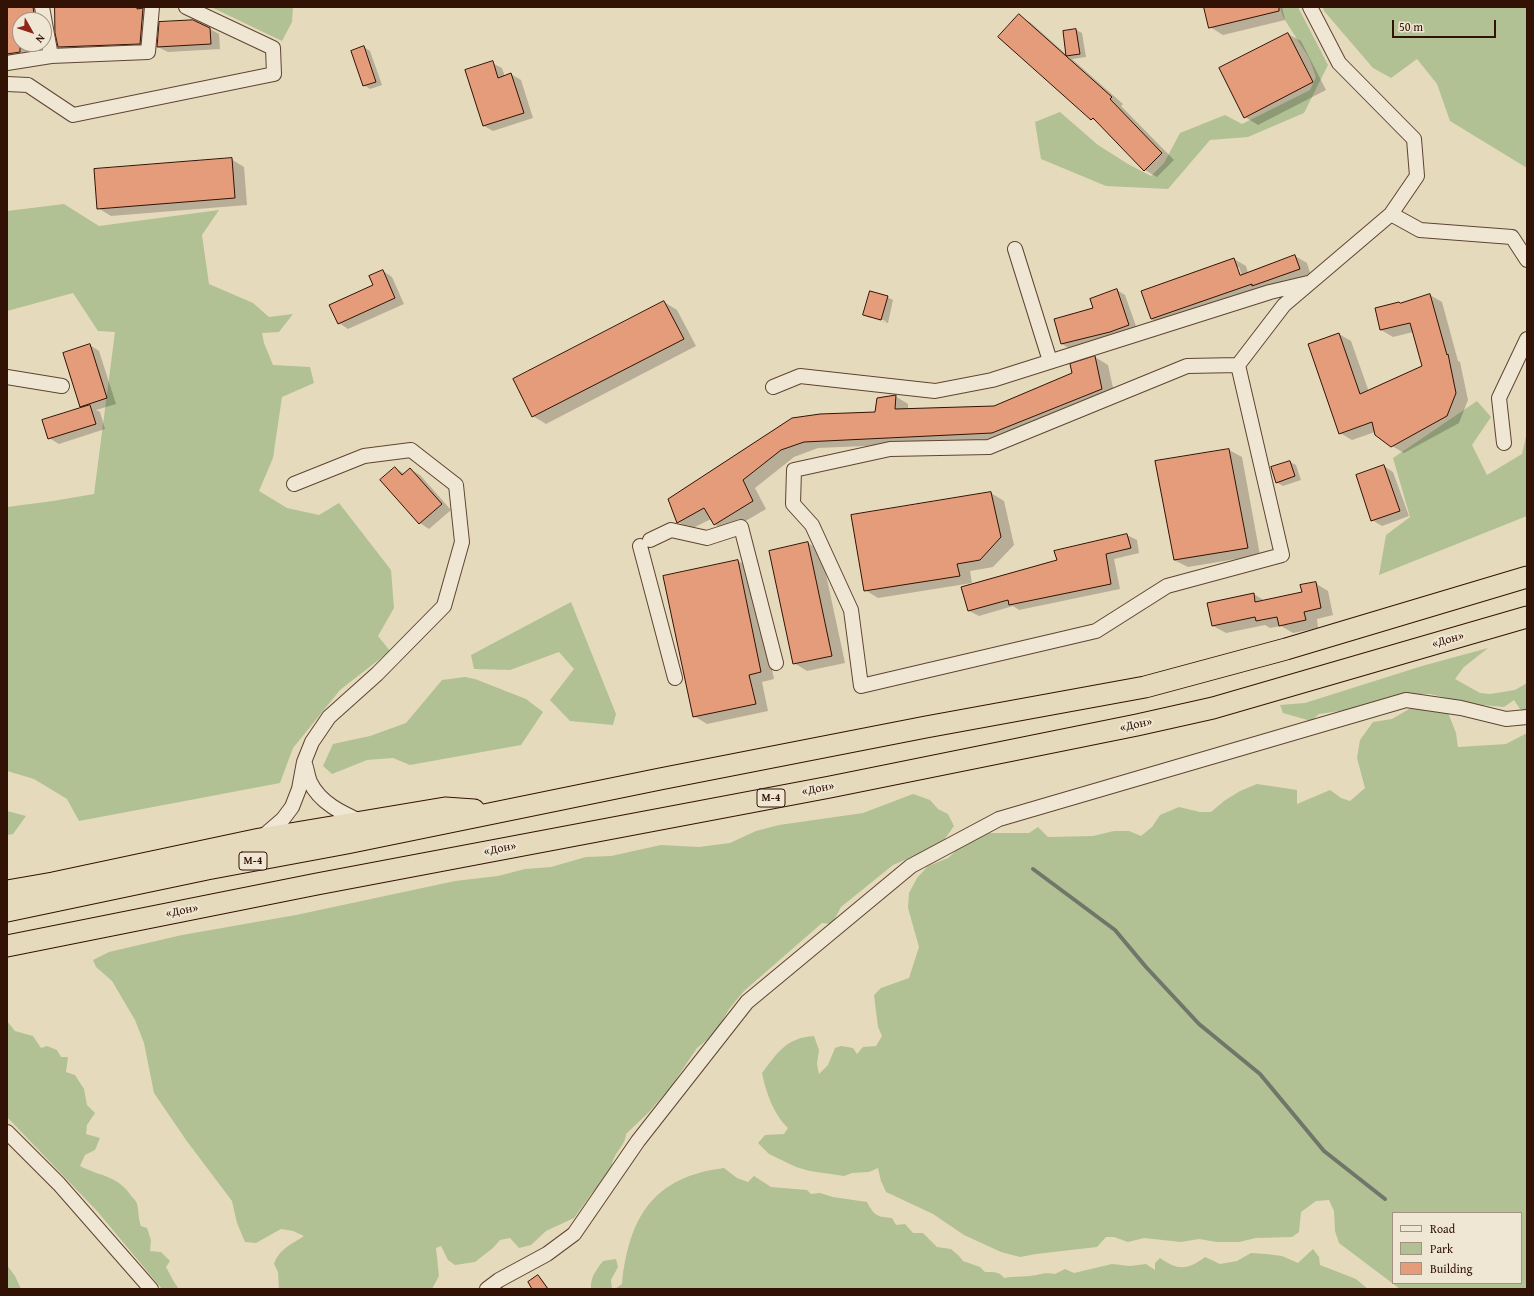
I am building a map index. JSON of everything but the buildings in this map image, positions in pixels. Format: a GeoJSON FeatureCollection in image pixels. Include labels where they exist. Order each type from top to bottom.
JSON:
{"type":"FeatureCollection","features":[{"type":"Feature","properties":{"kind":"highway","name":"М-4"},"geometry":{"type":"LineString","coordinates":[[7,910],[918,728],[1146,687],[1286,649],[1527,577]]}},
{"type":"Feature","properties":{"kind":"highway","name":"«Дон»"},"geometry":{"type":"LineString","coordinates":[[7,946],[302,887],[830,787],[1144,723],[1213,708],[1527,617]]}},
{"type":"Feature","properties":{"kind":"highway","name":"М-4"},"geometry":{"type":"LineString","coordinates":[[7,891],[260,839],[363,823],[445,808],[499,812]]}},
{"type":"Feature","properties":{"kind":"street"},"geometry":{"type":"LineString","coordinates":[[42,7],[51,56]]}},
{"type":"Feature","properties":{"kind":"street"},"geometry":{"type":"LineString","coordinates":[[7,63],[51,56],[148,52],[152,7]]}},
{"type":"Feature","properties":{"kind":"street"},"geometry":{"type":"LineString","coordinates":[[7,84],[28,85],[73,115],[274,74],[273,48],[186,7]]}},
{"type":"Feature","properties":{"kind":"street"},"geometry":{"type":"LineString","coordinates":[[1238,365],[1284,305],[1391,214],[1417,176],[1414,139],[1338,62],[1310,7]]}},
{"type":"Feature","properties":{"kind":"street"},"geometry":{"type":"LineString","coordinates":[[1391,214],[1420,230],[1512,237],[1527,260]]}},
{"type":"Feature","properties":{"kind":"street"},"geometry":{"type":"LineString","coordinates":[[1015,249],[1050,362]]}},
{"type":"Feature","properties":{"kind":"street"},"geometry":{"type":"LineString","coordinates":[[773,387],[800,376],[935,391],[992,380],[1270,292],[1310,283]]}},
{"type":"Feature","properties":{"kind":"street"},"geometry":{"type":"LineString","coordinates":[[1504,443],[1499,398],[1527,339]]}},
{"type":"Feature","properties":{"kind":"street"},"geometry":{"type":"LineString","coordinates":[[1238,365],[1282,556],[1167,586],[1096,631],[861,686],[851,610],[812,525],[793,504],[794,470],[890,449],[989,447],[1187,366],[1238,365]]}},
{"type":"Feature","properties":{"kind":"street"},"geometry":{"type":"LineString","coordinates":[[7,378],[62,386]]}},
{"type":"Feature","properties":{"kind":"street"},"geometry":{"type":"LineString","coordinates":[[260,839],[283,819],[292,807],[299,789],[304,762],[312,742],[329,717],[376,674],[444,606],[462,542],[456,485],[411,450],[364,456],[294,484]]}},
{"type":"Feature","properties":{"kind":"street"},"geometry":{"type":"LineString","coordinates":[[675,678],[645,543],[671,530],[707,538],[741,527],[776,663]]}},
{"type":"Feature","properties":{"kind":"street"},"geometry":{"type":"LineString","coordinates":[[487,1289],[499,1285],[547,1254],[574,1234],[638,1141],[747,1002],[911,866],[999,819],[1406,700],[1461,708],[1506,719],[1527,717]]}},
{"type":"Feature","properties":{"kind":"street"},"geometry":{"type":"LineString","coordinates":[[304,762],[310,782],[321,797],[337,810],[363,823]]}},
{"type":"Feature","properties":{"kind":"street"},"geometry":{"type":"LineString","coordinates":[[7,1132],[58,1184],[151,1289]]}},
{"type":"Feature","properties":{"kind":"green space"},"geometry":{"type":"Polygon","coordinates":[[[211,7],[293,7],[292,22],[282,41],[211,7]]]}},
{"type":"Feature","properties":{"kind":"green space"},"geometry":{"type":"Polygon","coordinates":[[[1280,7],[1298,7],[1328,65],[1304,113],[1248,137],[1210,140],[1168,189],[1106,186],[1041,159],[1035,122],[1060,112],[1098,145],[1128,164],[1151,176],[1164,163],[1180,133],[1225,115],[1242,124],[1310,90],[1316,77],[1309,58],[1283,17],[1280,7]]]}},
{"type":"Feature","properties":{"kind":"green space"},"geometry":{"type":"Polygon","coordinates":[[[1323,7],[1527,7],[1527,168],[1450,121],[1437,84],[1417,59],[1391,78],[1373,68],[1324,11],[1323,7]]]}},
{"type":"Feature","properties":{"kind":"green space"},"geometry":{"type":"Polygon","coordinates":[[[64,204],[99,226],[219,210],[202,235],[209,284],[253,303],[269,317],[293,314],[279,332],[262,333],[264,343],[273,365],[310,367],[314,383],[282,397],[273,458],[259,491],[287,508],[319,515],[339,503],[391,570],[394,608],[378,636],[390,651],[340,690],[293,748],[280,783],[79,821],[67,799],[34,779],[7,771],[7,507],[94,494],[115,332],[98,331],[73,293],[7,311],[7,211],[64,204]]]}},
{"type":"Feature","properties":{"kind":"green space"},"geometry":{"type":"Polygon","coordinates":[[[1477,401],[1491,417],[1472,445],[1487,475],[1522,454],[1527,432],[1527,516],[1379,575],[1386,535],[1410,517],[1393,458],[1477,401]]]}},
{"type":"Feature","properties":{"kind":"green space"},"geometry":{"type":"Polygon","coordinates":[[[571,602],[616,714],[613,725],[570,721],[550,700],[574,669],[559,652],[510,670],[474,669],[471,655],[571,602]]]}},
{"type":"Feature","properties":{"kind":"green space"},"geometry":{"type":"Polygon","coordinates":[[[1488,648],[1464,667],[1455,679],[1480,693],[1490,694],[1515,690],[1527,683],[1527,711],[1520,709],[1514,700],[1504,707],[1472,704],[1430,694],[1413,694],[1347,710],[1319,714],[1311,721],[1283,713],[1280,705],[1305,703],[1422,666],[1488,648]]]}},
{"type":"Feature","properties":{"kind":"green space"},"geometry":{"type":"Polygon","coordinates":[[[465,677],[475,679],[526,699],[543,712],[521,745],[410,765],[393,758],[367,760],[332,774],[323,766],[333,744],[370,736],[406,723],[442,680],[465,677]]]}},
{"type":"Feature","properties":{"kind":"green space"},"geometry":{"type":"Polygon","coordinates":[[[1420,706],[1447,710],[1456,733],[1458,747],[1506,744],[1527,733],[1527,1289],[1400,1289],[1393,1284],[1522,1284],[1522,1212],[1392,1212],[1392,1283],[1339,1243],[1335,1231],[1334,1211],[1329,1200],[1316,1201],[1301,1212],[1299,1232],[1292,1237],[1256,1238],[1239,1242],[1217,1242],[1199,1239],[1181,1242],[1144,1238],[1128,1242],[1114,1237],[1106,1237],[1097,1247],[1020,1257],[1001,1252],[964,1235],[933,1214],[886,1192],[881,1181],[878,1168],[869,1172],[852,1173],[844,1176],[810,1171],[796,1167],[769,1154],[758,1143],[765,1135],[784,1134],[788,1128],[783,1123],[771,1103],[762,1073],[784,1047],[789,1043],[804,1037],[814,1036],[819,1050],[817,1064],[819,1074],[828,1065],[835,1048],[841,1046],[853,1048],[857,1054],[863,1047],[876,1046],[882,1036],[878,1027],[874,995],[881,988],[909,978],[919,947],[908,908],[909,893],[917,878],[928,866],[948,858],[958,849],[988,833],[1029,833],[1038,827],[1048,837],[1093,836],[1114,831],[1129,831],[1141,836],[1152,827],[1160,815],[1179,807],[1200,812],[1211,812],[1224,801],[1240,791],[1257,784],[1297,790],[1297,804],[1330,790],[1341,798],[1350,801],[1365,788],[1357,758],[1360,740],[1373,722],[1392,719],[1409,709],[1420,706]]]}},
{"type":"Feature","properties":{"kind":"green space"},"geometry":{"type":"Polygon","coordinates":[[[913,794],[930,800],[938,809],[948,814],[954,826],[941,844],[893,865],[841,907],[832,924],[822,923],[744,991],[729,1009],[720,1025],[708,1039],[697,1048],[672,1085],[649,1112],[626,1134],[623,1144],[613,1160],[611,1175],[592,1193],[574,1218],[546,1231],[531,1245],[519,1248],[510,1238],[500,1240],[493,1248],[475,1262],[455,1265],[448,1260],[441,1246],[436,1248],[439,1276],[432,1289],[279,1289],[278,1272],[274,1264],[276,1259],[286,1247],[304,1236],[293,1231],[281,1229],[256,1243],[245,1242],[237,1223],[232,1201],[186,1140],[154,1093],[144,1043],[135,1020],[112,981],[96,967],[93,960],[109,952],[182,935],[296,915],[455,881],[498,876],[525,869],[551,867],[586,857],[611,856],[661,845],[699,847],[730,843],[756,831],[779,825],[863,813],[913,794]]]}},
{"type":"Feature","properties":{"kind":"green space"},"geometry":{"type":"Polygon","coordinates":[[[7,811],[26,816],[13,834],[7,835],[7,811]]]}},
{"type":"Feature","properties":{"kind":"green space"},"geometry":{"type":"Polygon","coordinates":[[[7,1021],[15,1031],[33,1036],[41,1048],[47,1046],[57,1050],[61,1057],[68,1057],[66,1072],[75,1075],[84,1089],[87,1105],[95,1113],[87,1125],[86,1134],[100,1138],[95,1150],[85,1155],[80,1166],[115,1180],[127,1190],[137,1203],[141,1226],[147,1228],[151,1240],[150,1251],[161,1252],[170,1261],[166,1267],[179,1289],[162,1289],[97,1211],[7,1117],[7,1021]]]}},
{"type":"Feature","properties":{"kind":"green space"},"geometry":{"type":"Polygon","coordinates":[[[724,1168],[737,1178],[748,1182],[754,1176],[771,1187],[807,1190],[811,1194],[820,1193],[833,1197],[867,1202],[877,1215],[892,1218],[896,1225],[905,1224],[913,1233],[923,1233],[937,1247],[951,1249],[963,1261],[980,1267],[985,1272],[998,1273],[1004,1278],[1045,1273],[1055,1274],[1065,1269],[1074,1273],[1112,1264],[1130,1266],[1146,1264],[1155,1270],[1155,1263],[1160,1258],[1178,1267],[1188,1266],[1205,1257],[1220,1264],[1237,1261],[1251,1253],[1282,1256],[1298,1263],[1313,1249],[1319,1257],[1320,1265],[1356,1279],[1368,1289],[615,1289],[622,1284],[625,1260],[631,1239],[639,1220],[649,1204],[662,1191],[679,1180],[700,1173],[724,1168]]]}},
{"type":"Feature","properties":{"kind":"green space"},"geometry":{"type":"Polygon","coordinates":[[[616,1259],[618,1267],[611,1280],[612,1289],[591,1289],[596,1271],[603,1261],[616,1259]]]}},
{"type":"Feature","properties":{"kind":"green space"},"geometry":{"type":"Polygon","coordinates":[[[7,1265],[15,1276],[21,1289],[7,1289],[7,1265]]]}},
{"type":"Feature","properties":{"kind":"waterway"},"geometry":{"type":"LineString","coordinates":[[1033,869],[1115,930],[1146,967],[1199,1024],[1260,1074],[1324,1151],[1385,1199]]}}]}
